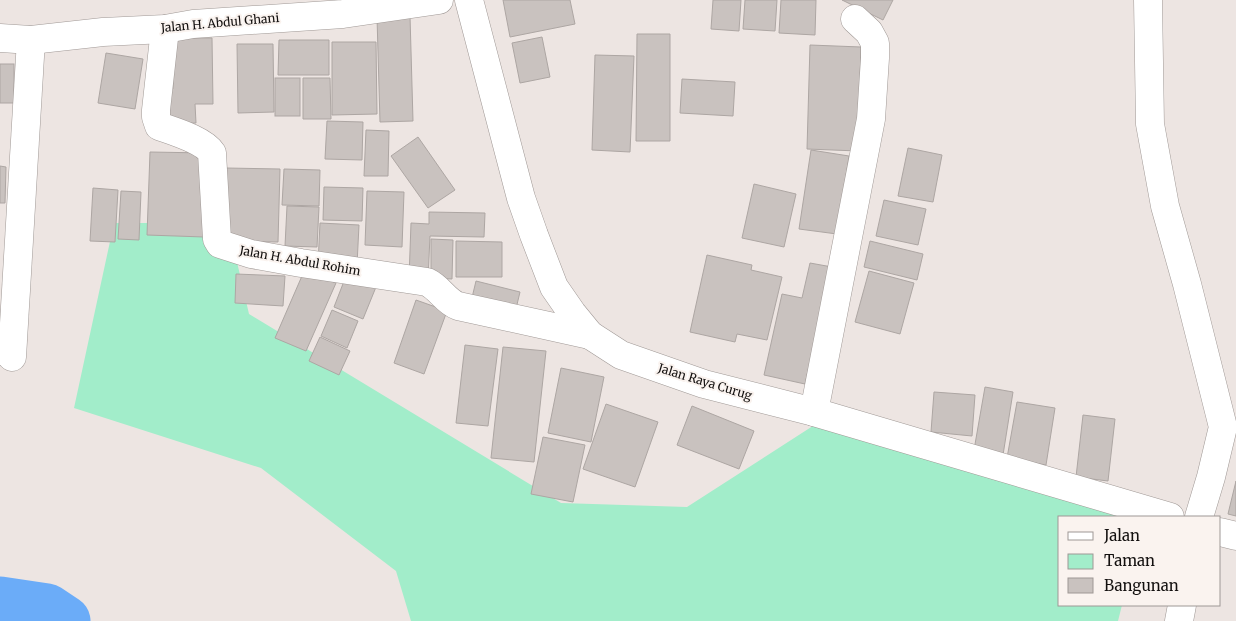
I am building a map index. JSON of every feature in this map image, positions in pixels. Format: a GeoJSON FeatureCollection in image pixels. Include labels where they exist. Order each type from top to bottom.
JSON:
{"type":"FeatureCollection","features":[{"type":"Feature","properties":{"kind":"street","name":"Jalan H. Abdul Ghani"},"geometry":{"type":"LineString","coordinates":[[0,38],[32,40],[194,24],[343,14],[439,0]]}},
{"type":"Feature","properties":{"kind":"street","name":"Jalan Raya Curug"},"geometry":{"type":"LineString","coordinates":[[469,0],[521,198],[534,235],[554,286],[590,335],[621,355],[704,384],[814,412],[1167,516]]}},
{"type":"Feature","properties":{"kind":"street"},"geometry":{"type":"LineString","coordinates":[[1148,0],[1150,124],[1163,197],[1223,427],[1211,477],[1198,516]]}},
{"type":"Feature","properties":{"kind":"street"},"geometry":{"type":"LineString","coordinates":[[814,412],[871,119],[876,58],[874,43],[869,32],[855,19]]}},
{"type":"Feature","properties":{"kind":"street","name":"Jalan H. Abdul Rohim"},"geometry":{"type":"LineString","coordinates":[[165,28],[156,110],[157,122],[159,126],[207,147],[212,153],[217,239],[220,244],[251,254],[300,263],[427,282],[433,285],[447,300],[458,306],[590,335]]}},
{"type":"Feature","properties":{"kind":"street"},"geometry":{"type":"LineString","coordinates":[[12,357],[32,40]]}},
{"type":"Feature","properties":{"kind":"street"},"geometry":{"type":"LineString","coordinates":[[1221,532],[1236,536]]}},
{"type":"Feature","properties":{"kind":"street"},"geometry":{"type":"LineString","coordinates":[[1179,621],[1182,606]]}},
{"type":"Feature","properties":{"kind":"green space"},"geometry":{"type":"Polygon","coordinates":[[[114,223],[228,223],[249,314],[561,503],[687,507],[833,413],[1141,516],[1058,516],[1058,606],[1122,606],[1118,621],[411,621],[396,571],[261,468],[74,408],[114,223]]]}},
{"type":"Feature","properties":{"kind":"building"},"geometry":{"type":"Polygon","coordinates":[[[503,0],[570,0],[575,24],[510,37],[503,0]]]}},
{"type":"Feature","properties":{"kind":"building"},"geometry":{"type":"Polygon","coordinates":[[[713,0],[741,0],[739,31],[711,29],[713,0]]]}},
{"type":"Feature","properties":{"kind":"building"},"geometry":{"type":"Polygon","coordinates":[[[745,0],[777,0],[775,31],[743,29],[745,0]]]}},
{"type":"Feature","properties":{"kind":"building"},"geometry":{"type":"Polygon","coordinates":[[[781,0],[816,0],[815,35],[779,33],[781,0]]]}},
{"type":"Feature","properties":{"kind":"building"},"geometry":{"type":"Polygon","coordinates":[[[842,0],[893,0],[883,20],[842,0]]]}},
{"type":"Feature","properties":{"kind":"building"},"geometry":{"type":"Polygon","coordinates":[[[410,16],[413,121],[380,122],[377,17],[410,16]]]}},
{"type":"Feature","properties":{"kind":"building"},"geometry":{"type":"Polygon","coordinates":[[[637,34],[670,34],[670,141],[636,141],[637,34]]]}},
{"type":"Feature","properties":{"kind":"building"},"geometry":{"type":"Polygon","coordinates":[[[542,37],[550,77],[520,83],[512,43],[542,37]]]}},
{"type":"Feature","properties":{"kind":"building"},"geometry":{"type":"Polygon","coordinates":[[[173,38],[212,38],[213,104],[195,104],[196,123],[161,124],[160,89],[173,89],[173,38]]]}},
{"type":"Feature","properties":{"kind":"building"},"geometry":{"type":"Polygon","coordinates":[[[279,40],[329,40],[329,75],[278,75],[279,40]]]}},
{"type":"Feature","properties":{"kind":"building"},"geometry":{"type":"Polygon","coordinates":[[[332,42],[376,42],[377,114],[332,115],[332,42]]]}},
{"type":"Feature","properties":{"kind":"building"},"geometry":{"type":"Polygon","coordinates":[[[237,44],[273,44],[274,112],[238,113],[237,44]]]}},
{"type":"Feature","properties":{"kind":"building"},"geometry":{"type":"Polygon","coordinates":[[[810,45],[861,47],[858,151],[807,149],[810,45]]]}},
{"type":"Feature","properties":{"kind":"building"},"geometry":{"type":"Polygon","coordinates":[[[106,53],[143,59],[135,109],[98,103],[106,53]]]}},
{"type":"Feature","properties":{"kind":"building"},"geometry":{"type":"Polygon","coordinates":[[[595,55],[634,56],[630,152],[592,150],[595,55]]]}},
{"type":"Feature","properties":{"kind":"building"},"geometry":{"type":"Polygon","coordinates":[[[0,64],[14,64],[14,103],[0,103],[0,64]]]}},
{"type":"Feature","properties":{"kind":"building"},"geometry":{"type":"Polygon","coordinates":[[[275,78],[300,78],[300,116],[275,116],[275,78]]]}},
{"type":"Feature","properties":{"kind":"building"},"geometry":{"type":"Polygon","coordinates":[[[303,78],[330,78],[331,119],[303,119],[303,78]]]}},
{"type":"Feature","properties":{"kind":"building"},"geometry":{"type":"Polygon","coordinates":[[[682,79],[735,82],[733,116],[680,113],[682,79]]]}},
{"type":"Feature","properties":{"kind":"building"},"geometry":{"type":"Polygon","coordinates":[[[327,121],[363,122],[362,160],[325,159],[327,121]]]}},
{"type":"Feature","properties":{"kind":"building"},"geometry":{"type":"Polygon","coordinates":[[[366,130],[389,131],[388,176],[364,176],[366,130]]]}},
{"type":"Feature","properties":{"kind":"building"},"geometry":{"type":"Polygon","coordinates":[[[418,137],[455,190],[428,208],[391,156],[418,137]]]}},
{"type":"Feature","properties":{"kind":"building"},"geometry":{"type":"Polygon","coordinates":[[[908,148],[942,155],[933,202],[898,196],[908,148]]]}},
{"type":"Feature","properties":{"kind":"building"},"geometry":{"type":"Polygon","coordinates":[[[811,150],[849,156],[837,234],[799,229],[811,150]]]}},
{"type":"Feature","properties":{"kind":"building"},"geometry":{"type":"Polygon","coordinates":[[[150,152],[206,153],[204,237],[147,235],[150,152]]]}},
{"type":"Feature","properties":{"kind":"building"},"geometry":{"type":"Polygon","coordinates":[[[0,166],[6,167],[5,203],[0,203],[0,166]]]}},
{"type":"Feature","properties":{"kind":"building"},"geometry":{"type":"Polygon","coordinates":[[[226,168],[280,169],[278,242],[225,241],[226,168]]]}},
{"type":"Feature","properties":{"kind":"building"},"geometry":{"type":"Polygon","coordinates":[[[284,169],[320,170],[319,206],[282,205],[284,169]]]}},
{"type":"Feature","properties":{"kind":"building"},"geometry":{"type":"Polygon","coordinates":[[[754,184],[796,194],[784,247],[742,238],[754,184]]]}},
{"type":"Feature","properties":{"kind":"building"},"geometry":{"type":"Polygon","coordinates":[[[324,187],[363,188],[362,221],[323,220],[324,187]]]}},
{"type":"Feature","properties":{"kind":"building"},"geometry":{"type":"Polygon","coordinates":[[[93,188],[118,190],[115,242],[90,241],[93,188]]]}},
{"type":"Feature","properties":{"kind":"building"},"geometry":{"type":"Polygon","coordinates":[[[121,191],[141,192],[139,240],[118,239],[121,191]]]}},
{"type":"Feature","properties":{"kind":"building"},"geometry":{"type":"Polygon","coordinates":[[[367,191],[404,192],[402,247],[365,245],[367,191]]]}},
{"type":"Feature","properties":{"kind":"building"},"geometry":{"type":"Polygon","coordinates":[[[884,200],[926,209],[918,245],[876,236],[884,200]]]}},
{"type":"Feature","properties":{"kind":"building"},"geometry":{"type":"Polygon","coordinates":[[[287,206],[319,207],[317,247],[285,246],[287,206]]]}},
{"type":"Feature","properties":{"kind":"building"},"geometry":{"type":"Polygon","coordinates":[[[429,212],[485,213],[484,237],[430,236],[428,280],[409,279],[411,223],[429,224],[429,212]]]}},
{"type":"Feature","properties":{"kind":"building"},"geometry":{"type":"Polygon","coordinates":[[[320,223],[359,225],[357,265],[318,264],[320,223]]]}},
{"type":"Feature","properties":{"kind":"building"},"geometry":{"type":"Polygon","coordinates":[[[431,239],[453,240],[452,279],[431,278],[431,239]]]}},
{"type":"Feature","properties":{"kind":"building"},"geometry":{"type":"Polygon","coordinates":[[[456,241],[502,242],[502,277],[456,277],[456,241]]]}},
{"type":"Feature","properties":{"kind":"building"},"geometry":{"type":"Polygon","coordinates":[[[870,241],[923,254],[917,280],[864,267],[870,241]]]}},
{"type":"Feature","properties":{"kind":"building"},"geometry":{"type":"Polygon","coordinates":[[[707,255],[752,265],[751,270],[782,277],[767,340],[737,334],[735,342],[690,332],[707,255]]]}},
{"type":"Feature","properties":{"kind":"building"},"geometry":{"type":"Polygon","coordinates":[[[810,263],[832,267],[805,384],[764,375],[782,294],[802,298],[810,263]]]}},
{"type":"Feature","properties":{"kind":"building"},"geometry":{"type":"Polygon","coordinates":[[[305,269],[336,283],[306,351],[275,338],[305,269]]]}},
{"type":"Feature","properties":{"kind":"building"},"geometry":{"type":"Polygon","coordinates":[[[869,271],[914,283],[900,334],[855,322],[869,271]]]}},
{"type":"Feature","properties":{"kind":"building"},"geometry":{"type":"Polygon","coordinates":[[[236,274],[285,276],[283,306],[235,303],[236,274]]]}},
{"type":"Feature","properties":{"kind":"building"},"geometry":{"type":"Polygon","coordinates":[[[346,276],[376,287],[363,319],[334,307],[346,276]]]}},
{"type":"Feature","properties":{"kind":"building"},"geometry":{"type":"Polygon","coordinates":[[[476,281],[520,292],[514,317],[470,306],[476,281]]]}},
{"type":"Feature","properties":{"kind":"building"},"geometry":{"type":"Polygon","coordinates":[[[416,300],[447,311],[424,374],[394,363],[416,300]]]}},
{"type":"Feature","properties":{"kind":"building"},"geometry":{"type":"Polygon","coordinates":[[[332,310],[358,321],[347,348],[321,336],[332,310]]]}},
{"type":"Feature","properties":{"kind":"building"},"geometry":{"type":"Polygon","coordinates":[[[320,337],[350,351],[339,375],[309,361],[320,337]]]}},
{"type":"Feature","properties":{"kind":"building"},"geometry":{"type":"Polygon","coordinates":[[[465,345],[498,349],[488,426],[456,423],[465,345]]]}},
{"type":"Feature","properties":{"kind":"building"},"geometry":{"type":"Polygon","coordinates":[[[503,347],[546,351],[534,462],[491,458],[503,347]]]}},
{"type":"Feature","properties":{"kind":"building"},"geometry":{"type":"Polygon","coordinates":[[[561,368],[604,377],[591,442],[548,433],[561,368]]]}},
{"type":"Feature","properties":{"kind":"building"},"geometry":{"type":"Polygon","coordinates":[[[985,387],[1013,392],[1003,455],[974,450],[985,387]]]}},
{"type":"Feature","properties":{"kind":"building"},"geometry":{"type":"Polygon","coordinates":[[[934,392],[975,395],[972,436],[931,432],[934,392]]]}},
{"type":"Feature","properties":{"kind":"building"},"geometry":{"type":"Polygon","coordinates":[[[1017,402],[1055,408],[1046,465],[1007,458],[1017,402]]]}},
{"type":"Feature","properties":{"kind":"building"},"geometry":{"type":"Polygon","coordinates":[[[606,404],[658,422],[635,487],[583,469],[606,404]]]}},
{"type":"Feature","properties":{"kind":"building"},"geometry":{"type":"Polygon","coordinates":[[[692,406],[754,431],[739,469],[677,445],[692,406]]]}},
{"type":"Feature","properties":{"kind":"building"},"geometry":{"type":"Polygon","coordinates":[[[1083,415],[1115,419],[1108,481],[1076,477],[1083,415]]]}},
{"type":"Feature","properties":{"kind":"building"},"geometry":{"type":"Polygon","coordinates":[[[543,437],[585,445],[573,502],[531,494],[543,437]]]}},
{"type":"Feature","properties":{"kind":"building"},"geometry":{"type":"Polygon","coordinates":[[[1236,481],[1236,516],[1228,514],[1236,481]]]}},
{"type":"Feature","properties":{"kind":"waterway"},"geometry":{"type":"LineString","coordinates":[[0,602],[47,609],[65,621]]}}]}
